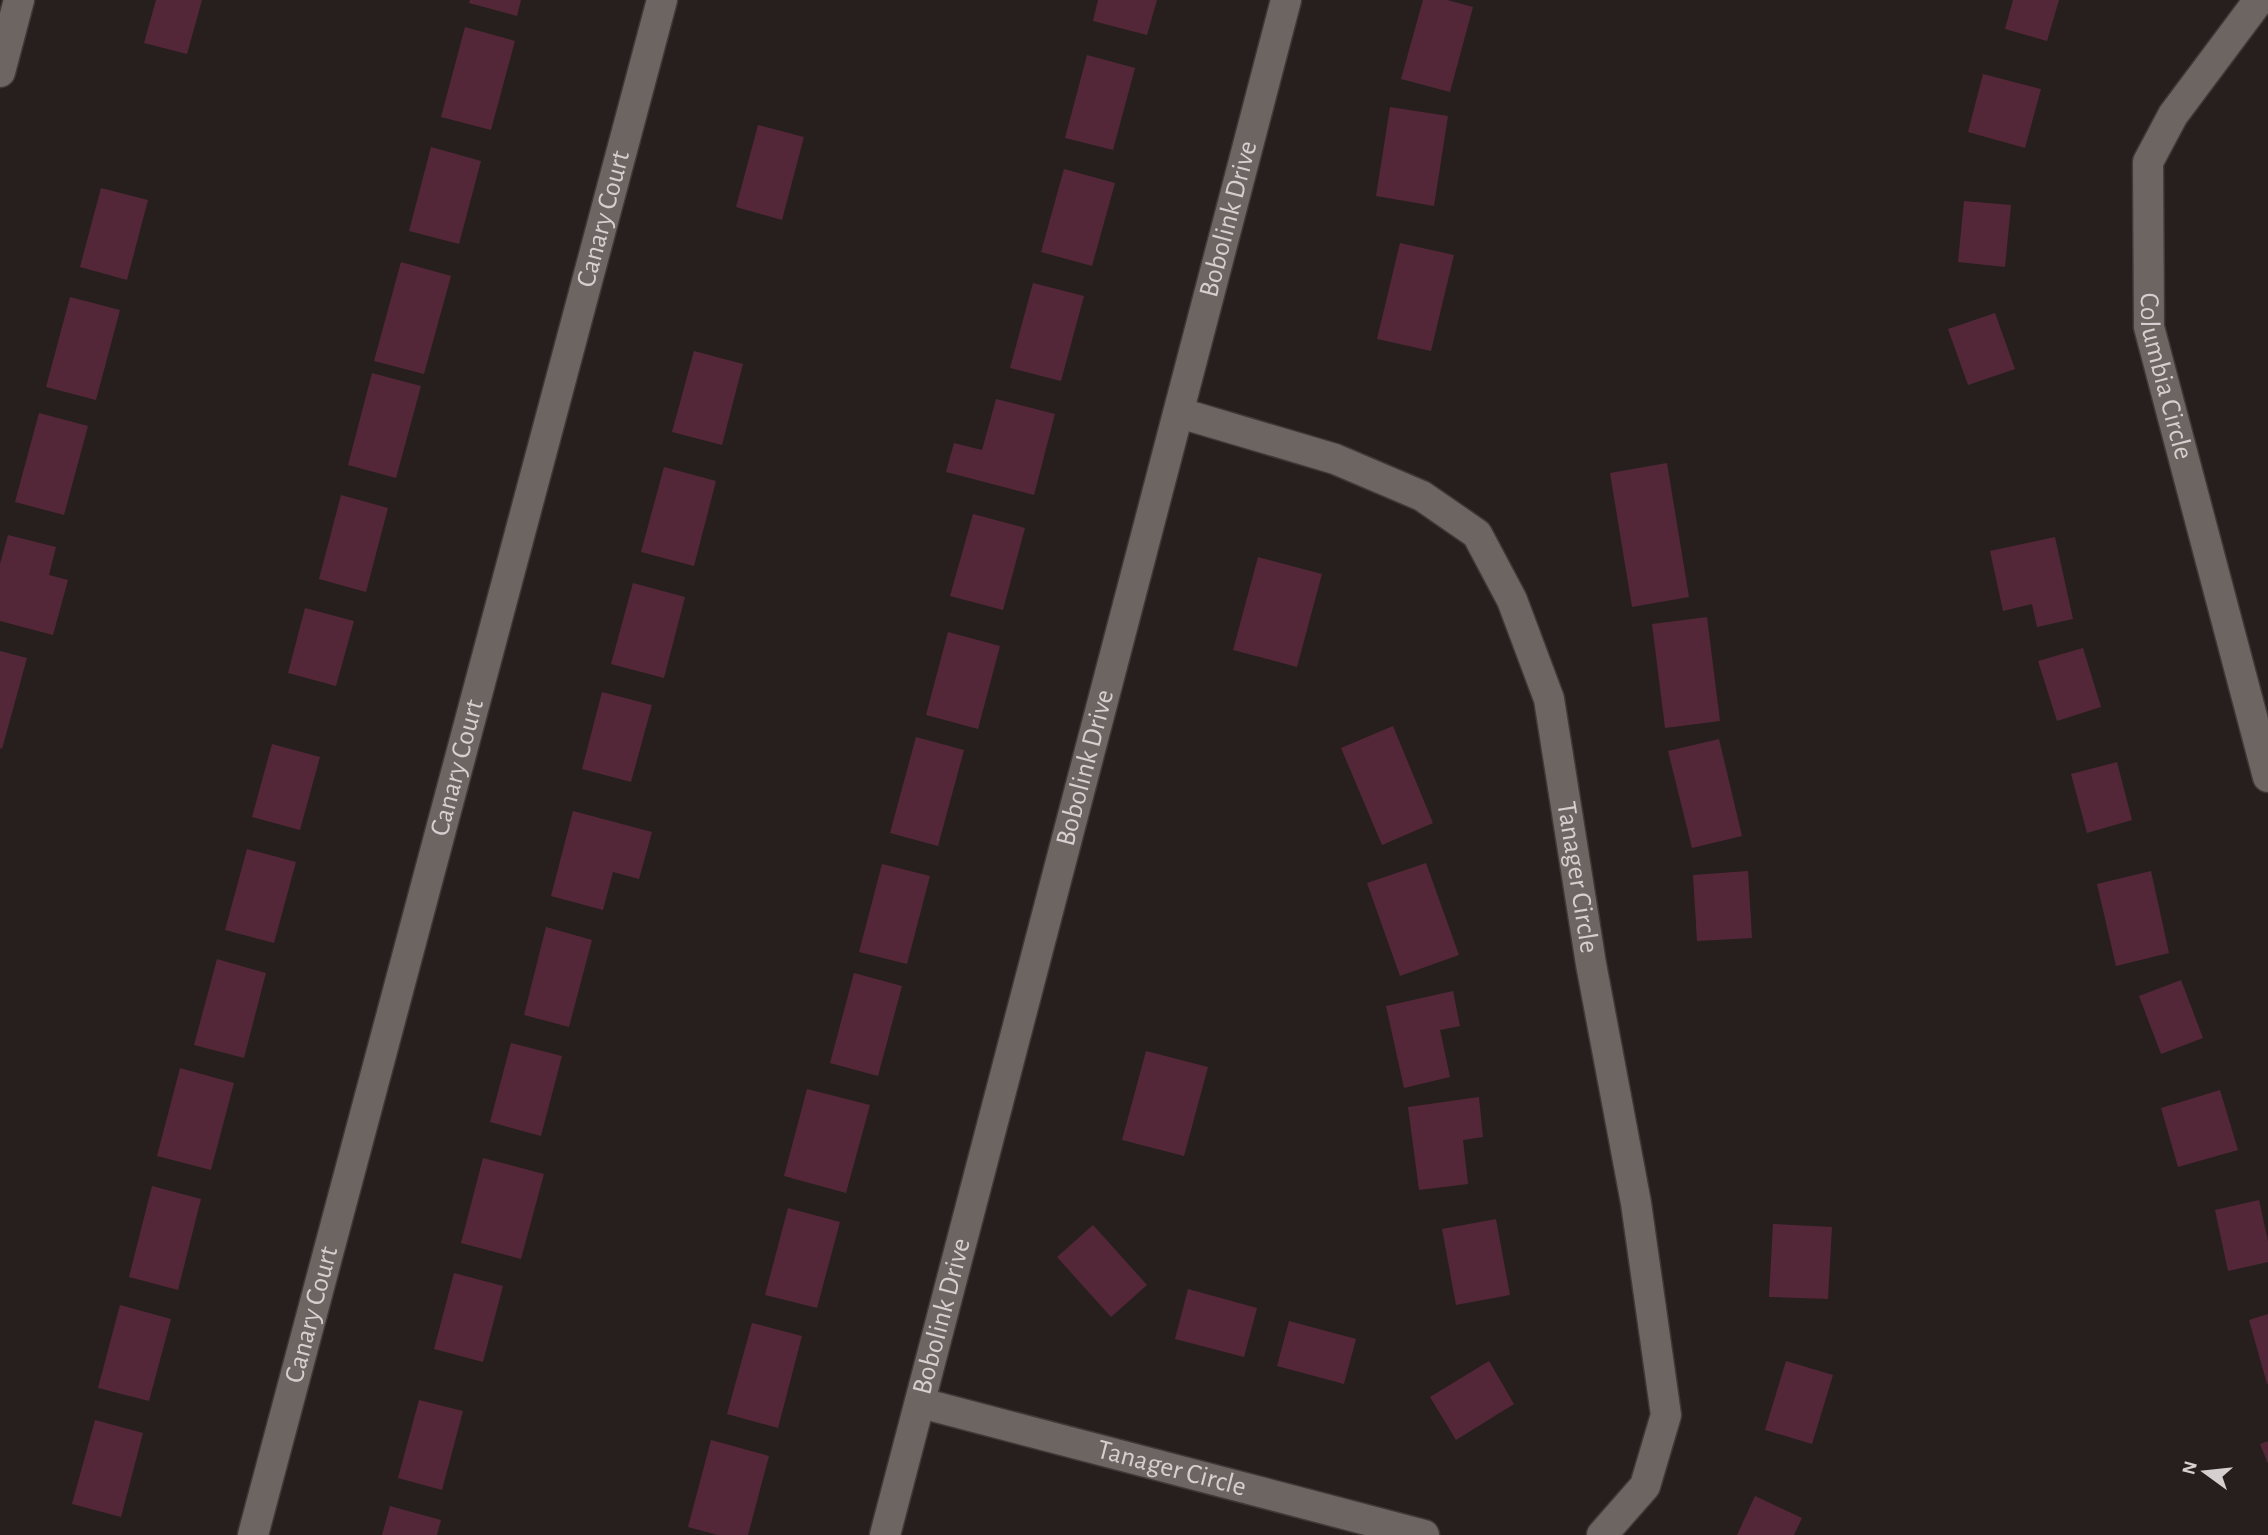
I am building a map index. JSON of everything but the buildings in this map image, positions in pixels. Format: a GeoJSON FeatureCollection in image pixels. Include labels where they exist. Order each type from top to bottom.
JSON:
{"type":"FeatureCollection","features":[{"type":"Feature","properties":{"kind":"street"},"geometry":{"type":"LineString","coordinates":[[0,72],[19,0]]}},
{"type":"Feature","properties":{"kind":"street","name":"Canary Court"},"geometry":{"type":"LineString","coordinates":[[253,1535],[662,0]]}},
{"type":"Feature","properties":{"kind":"street","name":"Bobolink Drive"},"geometry":{"type":"LineString","coordinates":[[885,1535],[1286,0]]}},
{"type":"Feature","properties":{"kind":"street","name":"Columbia Circle"},"geometry":{"type":"LineString","coordinates":[[2259,0],[2173,115],[2148,162],[2148,313],[2149,327],[2268,777]]}},
{"type":"Feature","properties":{"kind":"street","name":"Tanager Circle"},"geometry":{"type":"LineString","coordinates":[[1180,413],[1335,459],[1422,496],[1477,534],[1517,612],[1549,699],[1591,964],[1636,1203],[1666,1415],[1645,1486],[1602,1535]]}},
{"type":"Feature","properties":{"kind":"street","name":"Tanager Circle"},"geometry":{"type":"LineString","coordinates":[[921,1403],[1424,1535]]}}]}
